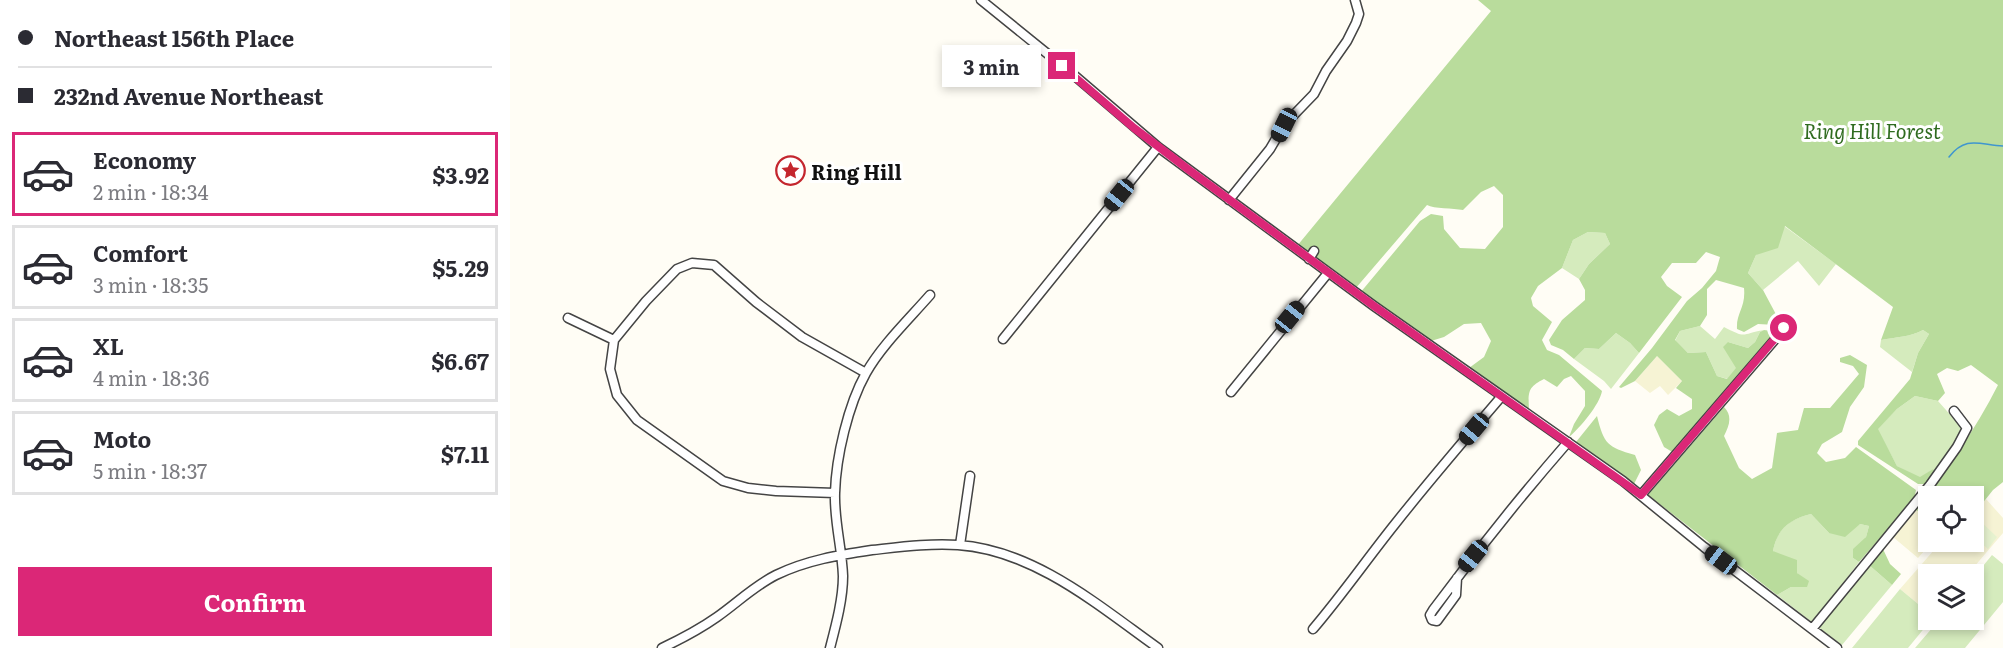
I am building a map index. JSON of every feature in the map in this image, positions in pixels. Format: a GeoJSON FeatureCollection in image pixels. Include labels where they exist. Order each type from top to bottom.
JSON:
{"type":"FeatureCollection","features":[{"type":"Feature","properties":{"kind":"street"},"geometry":{"type":"LineString","coordinates":[[981,0],[1158,147],[1229,200],[1312,255],[1328,273],[1641,495],[1704,547],[1837,648]]}},
{"type":"Feature","properties":{"kind":"street"},"geometry":{"type":"LineString","coordinates":[[1229,200],[1270,149],[1284,125],[1314,94],[1356,23],[1359,14],[1356,0]]}},
{"type":"Feature","properties":{"kind":"street"},"geometry":{"type":"LineString","coordinates":[[1003,339],[1158,147]]}},
{"type":"Feature","properties":{"kind":"street"},"geometry":{"type":"LineString","coordinates":[[835,493],[747,488],[723,481],[637,420],[617,395],[610,369],[614,340],[646,301],[677,269],[692,263],[714,265],[802,338],[866,373]]}},
{"type":"Feature","properties":{"kind":"street"},"geometry":{"type":"LineString","coordinates":[[1231,392],[1328,273]]}},
{"type":"Feature","properties":{"kind":"street"},"geometry":{"type":"LineString","coordinates":[[830,648],[842,591],[835,493],[839,460],[848,421],[866,373],[884,348],[930,295]]}},
{"type":"Feature","properties":{"kind":"street"},"geometry":{"type":"LineString","coordinates":[[568,318],[614,340]]}},
{"type":"Feature","properties":{"kind":"street"},"geometry":{"type":"LineString","coordinates":[[1641,495],[1784,328]]}},
{"type":"Feature","properties":{"kind":"street"},"geometry":{"type":"LineString","coordinates":[[1313,629],[1406,509],[1501,397]]}},
{"type":"Feature","properties":{"kind":"street"},"geometry":{"type":"LineString","coordinates":[[1812,629],[1919,498],[1957,447],[1967,428],[1954,411]]}},
{"type":"Feature","properties":{"kind":"street"},"geometry":{"type":"LineString","coordinates":[[1457,578],[1456,595],[1437,621],[1432,620],[1430,615],[1457,578],[1528,487],[1568,442]]}},
{"type":"Feature","properties":{"kind":"street"},"geometry":{"type":"LineString","coordinates":[[960,545],[970,476]]}},
{"type":"Feature","properties":{"kind":"street"},"geometry":{"type":"LineString","coordinates":[[662,648],[687,636],[717,617],[774,576],[812,560],[914,546],[960,545],[995,552],[1030,565],[1067,585],[1158,648]]}},
{"type":"Feature","properties":{"kind":"shaded area"},"geometry":{"type":"Polygon","coordinates":[[[1657,356],[1682,381],[1668,395],[1660,386],[1650,393],[1635,381],[1657,356]]]}},
{"type":"Feature","properties":{"kind":"shaded area"},"geometry":{"type":"Polygon","coordinates":[[[1986,499],[2003,518],[2003,533],[1977,564],[1922,564],[1932,552],[1984,552],[1984,502],[1986,499]]]}},
{"type":"Feature","properties":{"kind":"shaded area"},"geometry":{"type":"Polygon","coordinates":[[[1916,510],[1918,511],[1918,552],[1923,552],[1918,558],[1893,537],[1916,510]]]}},
{"type":"Feature","properties":{"kind":"shaded area"},"geometry":{"type":"Polygon","coordinates":[[[1918,568],[1918,604],[1900,589],[1918,568]]]}},
{"type":"Feature","properties":{"kind":"green space","name":"Ring Hill Forest"},"geometry":{"type":"Polygon","coordinates":[[[1478,0],[2003,0],[2003,482],[1984,501],[1984,486],[1934,486],[1980,418],[1998,385],[1971,365],[1958,371],[1947,368],[1937,374],[1945,393],[1938,401],[1915,396],[1897,409],[1878,429],[1897,466],[1920,477],[1933,469],[1937,472],[1927,484],[1918,484],[1858,445],[1858,441],[1910,379],[1918,353],[1929,334],[1923,330],[1881,340],[1893,307],[1785,226],[1778,248],[1756,255],[1748,273],[1763,290],[1779,320],[1776,325],[1758,324],[1744,332],[1737,329],[1744,301],[1744,288],[1716,280],[1707,289],[1707,315],[1700,326],[1680,331],[1675,340],[1688,353],[1706,352],[1717,376],[1727,379],[1736,368],[1723,347],[1728,342],[1748,348],[1755,342],[1760,332],[1772,331],[1771,339],[1674,453],[1664,447],[1654,425],[1659,415],[1667,409],[1679,416],[1692,409],[1692,399],[1676,388],[1682,381],[1657,356],[1635,381],[1619,387],[1687,301],[1716,271],[1720,257],[1706,252],[1696,263],[1672,263],[1661,277],[1667,286],[1682,297],[1639,353],[1616,333],[1599,349],[1585,348],[1574,359],[1563,350],[1551,345],[1549,340],[1562,320],[1585,300],[1585,290],[1579,279],[1589,264],[1610,244],[1605,233],[1588,232],[1573,240],[1562,268],[1538,286],[1531,298],[1533,306],[1552,322],[1542,340],[1547,350],[1559,355],[1602,391],[1589,416],[1569,437],[1585,406],[1585,391],[1571,376],[1564,379],[1557,387],[1544,379],[1535,385],[1529,394],[1529,409],[1469,368],[1484,357],[1491,341],[1481,323],[1464,324],[1444,337],[1431,341],[1360,293],[1420,221],[1431,214],[1443,216],[1444,229],[1460,248],[1485,249],[1503,227],[1503,195],[1494,186],[1481,192],[1463,210],[1427,205],[1355,289],[1297,246],[1491,11],[1478,0]]]}},
{"type":"Feature","properties":{"kind":"green space"},"geometry":{"type":"Polygon","coordinates":[[[1784,226],[1836,264],[1819,286],[1798,261],[1763,290],[1748,273],[1756,255],[1784,226]]]}},
{"type":"Feature","properties":{"kind":"green space"},"geometry":{"type":"Polygon","coordinates":[[[1588,232],[1605,233],[1610,244],[1589,264],[1579,279],[1562,268],[1573,240],[1588,232]]]}},
{"type":"Feature","properties":{"kind":"green space"},"geometry":{"type":"Polygon","coordinates":[[[1700,326],[1715,339],[1724,327],[1741,334],[1764,330],[1748,348],[1728,342],[1737,368],[1728,379],[1717,376],[1706,352],[1688,353],[1675,341],[1680,331],[1700,326]]]}},
{"type":"Feature","properties":{"kind":"green space"},"geometry":{"type":"Polygon","coordinates":[[[1923,330],[1929,334],[1918,353],[1912,372],[1880,347],[1881,340],[1923,330]]]}},
{"type":"Feature","properties":{"kind":"green space"},"geometry":{"type":"Polygon","coordinates":[[[1616,333],[1639,353],[1611,389],[1604,381],[1574,359],[1585,348],[1599,349],[1616,333]]]}},
{"type":"Feature","properties":{"kind":"green space"},"geometry":{"type":"Polygon","coordinates":[[[1850,355],[1867,365],[1864,387],[1850,407],[1842,432],[1822,444],[1817,453],[1826,462],[1845,458],[1856,447],[1916,490],[1914,499],[1859,562],[1853,558],[1853,549],[1866,537],[1869,526],[1860,524],[1845,537],[1829,533],[1811,514],[1791,522],[1781,531],[1773,551],[1797,560],[1797,573],[1809,581],[1807,587],[1791,587],[1777,595],[1648,495],[1724,407],[1729,417],[1729,425],[1724,436],[1739,468],[1752,479],[1772,468],[1777,433],[1798,430],[1804,408],[1830,408],[1859,374],[1853,366],[1840,362],[1840,358],[1850,355]]]}},
{"type":"Feature","properties":{"kind":"green space"},"geometry":{"type":"Polygon","coordinates":[[[1915,396],[1938,401],[1962,428],[1937,472],[1933,469],[1920,478],[1897,466],[1877,429],[1897,409],[1915,396]]]}},
{"type":"Feature","properties":{"kind":"green space"},"geometry":{"type":"Polygon","coordinates":[[[1597,416],[1608,443],[1635,455],[1641,470],[1634,484],[1576,442],[1597,416]]]}},
{"type":"Feature","properties":{"kind":"green space"},"geometry":{"type":"Polygon","coordinates":[[[1811,514],[1829,533],[1860,524],[1869,526],[1866,537],[1853,558],[1859,562],[1813,623],[1777,595],[1791,587],[1807,587],[1797,573],[1773,551],[1785,526],[1811,514]]]}},
{"type":"Feature","properties":{"kind":"green space"},"geometry":{"type":"Polygon","coordinates":[[[1984,525],[1997,537],[1988,549],[1984,546],[1984,525]]]}},
{"type":"Feature","properties":{"kind":"green space"},"geometry":{"type":"Polygon","coordinates":[[[1883,549],[1890,564],[1901,574],[1892,585],[1869,565],[1883,549]]]}},
{"type":"Feature","properties":{"kind":"green space"},"geometry":{"type":"Polygon","coordinates":[[[1992,555],[2003,564],[2003,602],[1984,625],[1984,565],[1992,555]]]}},
{"type":"Feature","properties":{"kind":"green space"},"geometry":{"type":"Polygon","coordinates":[[[1869,565],[1892,585],[1842,645],[1818,627],[1869,565]]]}},
{"type":"Feature","properties":{"kind":"green space"},"geometry":{"type":"Polygon","coordinates":[[[1900,589],[1918,604],[1918,630],[1923,630],[1908,648],[1852,648],[1900,589]]]}},
{"type":"Feature","properties":{"kind":"green space"},"geometry":{"type":"Polygon","coordinates":[[[1930,630],[1980,630],[1965,648],[1915,648],[1930,630]]]}},
{"type":"Feature","properties":{"kind":"waterway"},"geometry":{"type":"LineString","coordinates":[[1949,157],[1955,150],[1967,144],[2003,146]]}},
{"type":"Feature","properties":{"kind":"place","name":"Ring Hill"},"geometry":{"type":"Point","coordinates":[790,171]}},
{"type":"Feature","properties":{"kind":"route"},"geometry":{"type":"LineString","coordinates":[[1062,66],[1134,128],[1189,170],[1374,306],[1641,495],[1784,328]]}}]}
